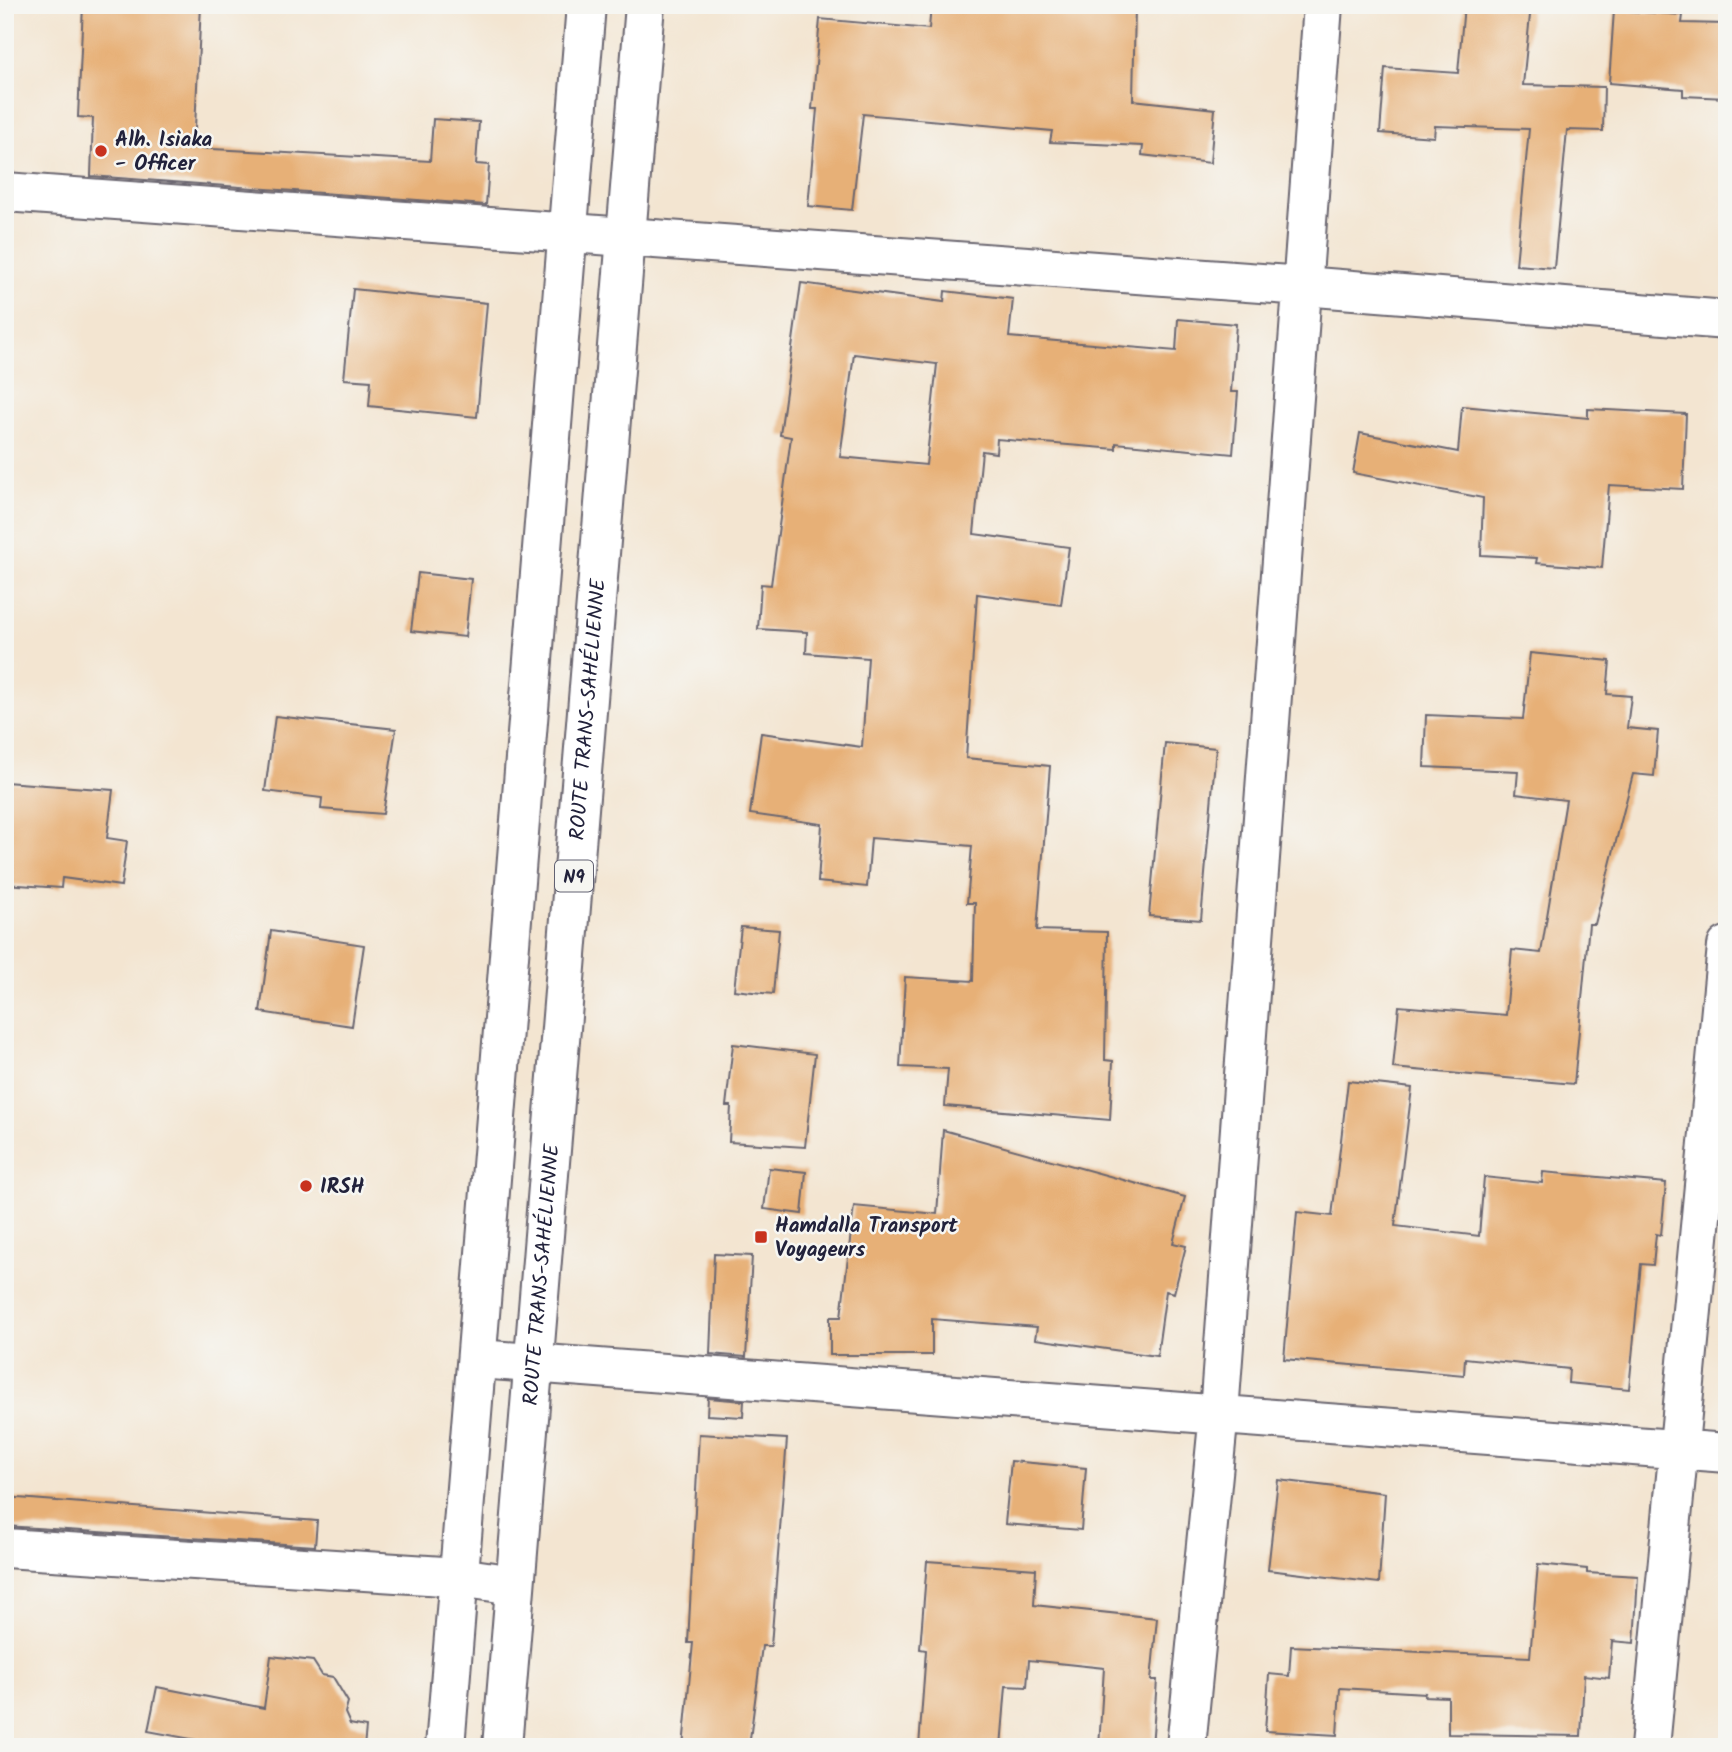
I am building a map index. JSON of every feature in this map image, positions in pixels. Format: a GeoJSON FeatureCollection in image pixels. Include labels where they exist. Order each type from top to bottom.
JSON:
{"type":"FeatureCollection","features":[{"type":"Feature","properties":{"kind":"main road"},"geometry":{"type":"LineString","coordinates":[[445,1747],[586,5]]}},
{"type":"Feature","properties":{"kind":"main road","name":"ROUTE TRANS-SAHÉLIENNE"},"geometry":{"type":"LineString","coordinates":[[502,1747],[645,5]]}},
{"type":"Feature","properties":{"kind":"main road"},"geometry":{"type":"LineString","coordinates":[[1186,1747],[1219,1413],[1323,5]]}},
{"type":"Feature","properties":{"kind":"main road"},"geometry":{"type":"LineString","coordinates":[[5,192],[1303,286],[1727,320]]}},
{"type":"Feature","properties":{"kind":"main road"},"geometry":{"type":"LineString","coordinates":[[1650,1747],[1727,946]]}},
{"type":"Feature","properties":{"kind":"main road"},"geometry":{"type":"LineString","coordinates":[[478,1359],[1727,1453]]}},
{"type":"Feature","properties":{"kind":"main road"},"geometry":{"type":"LineString","coordinates":[[5,1548],[459,1577],[514,1585]]}},
{"type":"Feature","properties":{"kind":"building"},"geometry":{"type":"Polygon","coordinates":[[[83,5],[201,5],[194,148],[430,161],[433,119],[479,122],[476,164],[489,165],[486,205],[91,176],[93,118],[78,117],[83,5]]]}},
{"type":"Feature","properties":{"kind":"building"},"geometry":{"type":"Polygon","coordinates":[[[931,5],[1018,5],[1064,9],[1064,5],[1135,6],[1133,100],[1215,109],[1210,163],[1142,155],[1143,146],[1050,142],[1052,131],[863,114],[852,210],[808,206],[817,109],[812,109],[820,19],[929,29],[931,5]]]}},
{"type":"Feature","properties":{"kind":"building"},"geometry":{"type":"Polygon","coordinates":[[[1464,5],[1531,5],[1523,85],[1604,87],[1603,131],[1567,130],[1554,268],[1516,265],[1529,129],[1435,126],[1434,137],[1380,133],[1385,68],[1458,73],[1464,5]]]}},
{"type":"Feature","properties":{"kind":"building"},"geometry":{"type":"Polygon","coordinates":[[[1614,10],[1683,15],[1682,23],[1727,24],[1727,98],[1683,96],[1683,89],[1609,83],[1614,10]]]}},
{"type":"Feature","properties":{"kind":"building"},"geometry":{"type":"Polygon","coordinates":[[[801,283],[944,302],[945,291],[1013,299],[1009,337],[1176,351],[1178,319],[1236,324],[1231,392],[1238,392],[1233,454],[1116,443],[1116,449],[997,439],[996,453],[982,451],[974,534],[1069,547],[1061,605],[977,594],[966,758],[1050,766],[1037,930],[1107,932],[1105,1060],[1113,1061],[1110,1120],[945,1106],[948,1069],[900,1067],[905,977],[973,981],[975,903],[967,903],[972,846],[871,838],[867,887],[818,882],[822,824],[750,814],[761,733],[862,747],[868,658],[806,653],[807,632],[758,629],[761,584],[771,585],[791,437],[780,435],[801,283]],[[854,354],[840,457],[926,465],[937,364],[854,354]]]}},
{"type":"Feature","properties":{"kind":"building"},"geometry":{"type":"Polygon","coordinates":[[[353,289],[487,303],[477,417],[369,406],[371,381],[344,379],[353,289]]]}},
{"type":"Feature","properties":{"kind":"building"},"geometry":{"type":"Polygon","coordinates":[[[1462,406],[1588,418],[1588,409],[1686,414],[1683,489],[1609,485],[1602,568],[1536,563],[1537,558],[1481,555],[1483,498],[1353,473],[1360,433],[1458,452],[1462,406]]]}},
{"type":"Feature","properties":{"kind":"building"},"geometry":{"type":"Polygon","coordinates":[[[418,573],[471,579],[465,637],[411,631],[418,573]]]}},
{"type":"Feature","properties":{"kind":"building"},"geometry":{"type":"Polygon","coordinates":[[[1530,653],[1610,661],[1607,694],[1631,696],[1627,728],[1658,731],[1654,776],[1633,774],[1595,924],[1589,924],[1574,1084],[1393,1068],[1399,1006],[1506,1015],[1512,950],[1541,953],[1566,800],[1516,794],[1518,771],[1424,767],[1426,715],[1523,719],[1530,653]]]}},
{"type":"Feature","properties":{"kind":"building"},"geometry":{"type":"Polygon","coordinates":[[[275,716],[396,729],[383,814],[321,809],[322,798],[265,791],[275,716]]]}},
{"type":"Feature","properties":{"kind":"building"},"geometry":{"type":"Polygon","coordinates":[[[1165,743],[1216,748],[1201,920],[1149,916],[1165,743]]]}},
{"type":"Feature","properties":{"kind":"building"},"geometry":{"type":"Polygon","coordinates":[[[5,782],[113,790],[107,838],[127,841],[121,886],[62,878],[61,888],[5,884],[5,782]]]}},
{"type":"Feature","properties":{"kind":"building"},"geometry":{"type":"Polygon","coordinates":[[[741,927],[779,930],[773,994],[734,990],[741,927]]]}},
{"type":"Feature","properties":{"kind":"building"},"geometry":{"type":"Polygon","coordinates":[[[271,931],[364,945],[352,1026],[260,1012],[271,931]]]}},
{"type":"Feature","properties":{"kind":"building"},"geometry":{"type":"Polygon","coordinates":[[[733,1044],[815,1054],[805,1147],[729,1142],[731,1106],[726,1106],[733,1044]]]}},
{"type":"Feature","properties":{"kind":"building"},"geometry":{"type":"Polygon","coordinates":[[[1348,1081],[1412,1088],[1395,1226],[1479,1236],[1484,1177],[1542,1183],[1543,1172],[1666,1183],[1661,1235],[1656,1234],[1653,1265],[1641,1264],[1629,1389],[1568,1383],[1569,1369],[1465,1358],[1464,1375],[1284,1359],[1297,1212],[1332,1216],[1348,1081]]]}},
{"type":"Feature","properties":{"kind":"building"},"geometry":{"type":"Polygon","coordinates":[[[943,1130],[1185,1197],[1173,1243],[1186,1246],[1174,1293],[1166,1291],[1157,1356],[1035,1339],[1037,1327],[932,1319],[932,1355],[830,1355],[830,1317],[841,1317],[854,1206],[937,1214],[943,1130]]]}},
{"type":"Feature","properties":{"kind":"building"},"geometry":{"type":"Polygon","coordinates":[[[769,1168],[806,1172],[802,1214],[764,1209],[769,1168]]]}},
{"type":"Feature","properties":{"kind":"building"},"geometry":{"type":"Polygon","coordinates":[[[714,1254],[752,1256],[746,1357],[710,1354],[714,1254]]]}},
{"type":"Feature","properties":{"kind":"building"},"geometry":{"type":"Polygon","coordinates":[[[708,1398],[744,1401],[743,1417],[707,1415],[708,1398]]]}},
{"type":"Feature","properties":{"kind":"building"},"geometry":{"type":"Polygon","coordinates":[[[699,1434],[787,1439],[771,1646],[762,1646],[749,1747],[683,1747],[693,1643],[688,1643],[699,1434]]]}},
{"type":"Feature","properties":{"kind":"building"},"geometry":{"type":"Polygon","coordinates":[[[1011,1461],[1086,1468],[1081,1530],[1005,1524],[1011,1461]]]}},
{"type":"Feature","properties":{"kind":"building"},"geometry":{"type":"Polygon","coordinates":[[[1278,1480],[1385,1493],[1379,1583],[1268,1570],[1278,1480]]]}},
{"type":"Feature","properties":{"kind":"building"},"geometry":{"type":"Polygon","coordinates":[[[5,1497],[317,1521],[315,1546],[5,1526],[5,1497]]]}},
{"type":"Feature","properties":{"kind":"building"},"geometry":{"type":"Polygon","coordinates":[[[927,1561],[1036,1569],[1034,1605],[1157,1618],[1151,1680],[1157,1680],[1152,1747],[1099,1747],[1104,1668],[1029,1660],[1027,1687],[1006,1686],[1001,1747],[919,1747],[926,1650],[920,1649],[927,1561]]]}},
{"type":"Feature","properties":{"kind":"building"},"geometry":{"type":"Polygon","coordinates":[[[1538,1564],[1587,1569],[1587,1573],[1638,1576],[1634,1643],[1612,1641],[1609,1678],[1584,1675],[1581,1736],[1448,1734],[1448,1697],[1340,1688],[1337,1735],[1265,1731],[1269,1674],[1289,1676],[1291,1646],[1530,1657],[1538,1564]]]}},
{"type":"Feature","properties":{"kind":"building"},"geometry":{"type":"Polygon","coordinates":[[[271,1656],[313,1661],[322,1675],[333,1677],[348,1702],[345,1713],[350,1724],[366,1727],[364,1747],[234,1747],[148,1731],[157,1687],[264,1708],[271,1656]]]}},
{"type":"Feature","properties":{"kind":"place","name":"Alh. Isiaka - Officer"},"geometry":{"type":"Point","coordinates":[101,151]}},
{"type":"Feature","properties":{"kind":"place","name":"IRSH"},"geometry":{"type":"Point","coordinates":[306,1186]}},
{"type":"Feature","properties":{"kind":"place","name":"Hamdalla Transport Voyageurs"},"geometry":{"type":"Point","coordinates":[761,1237]}}]}
